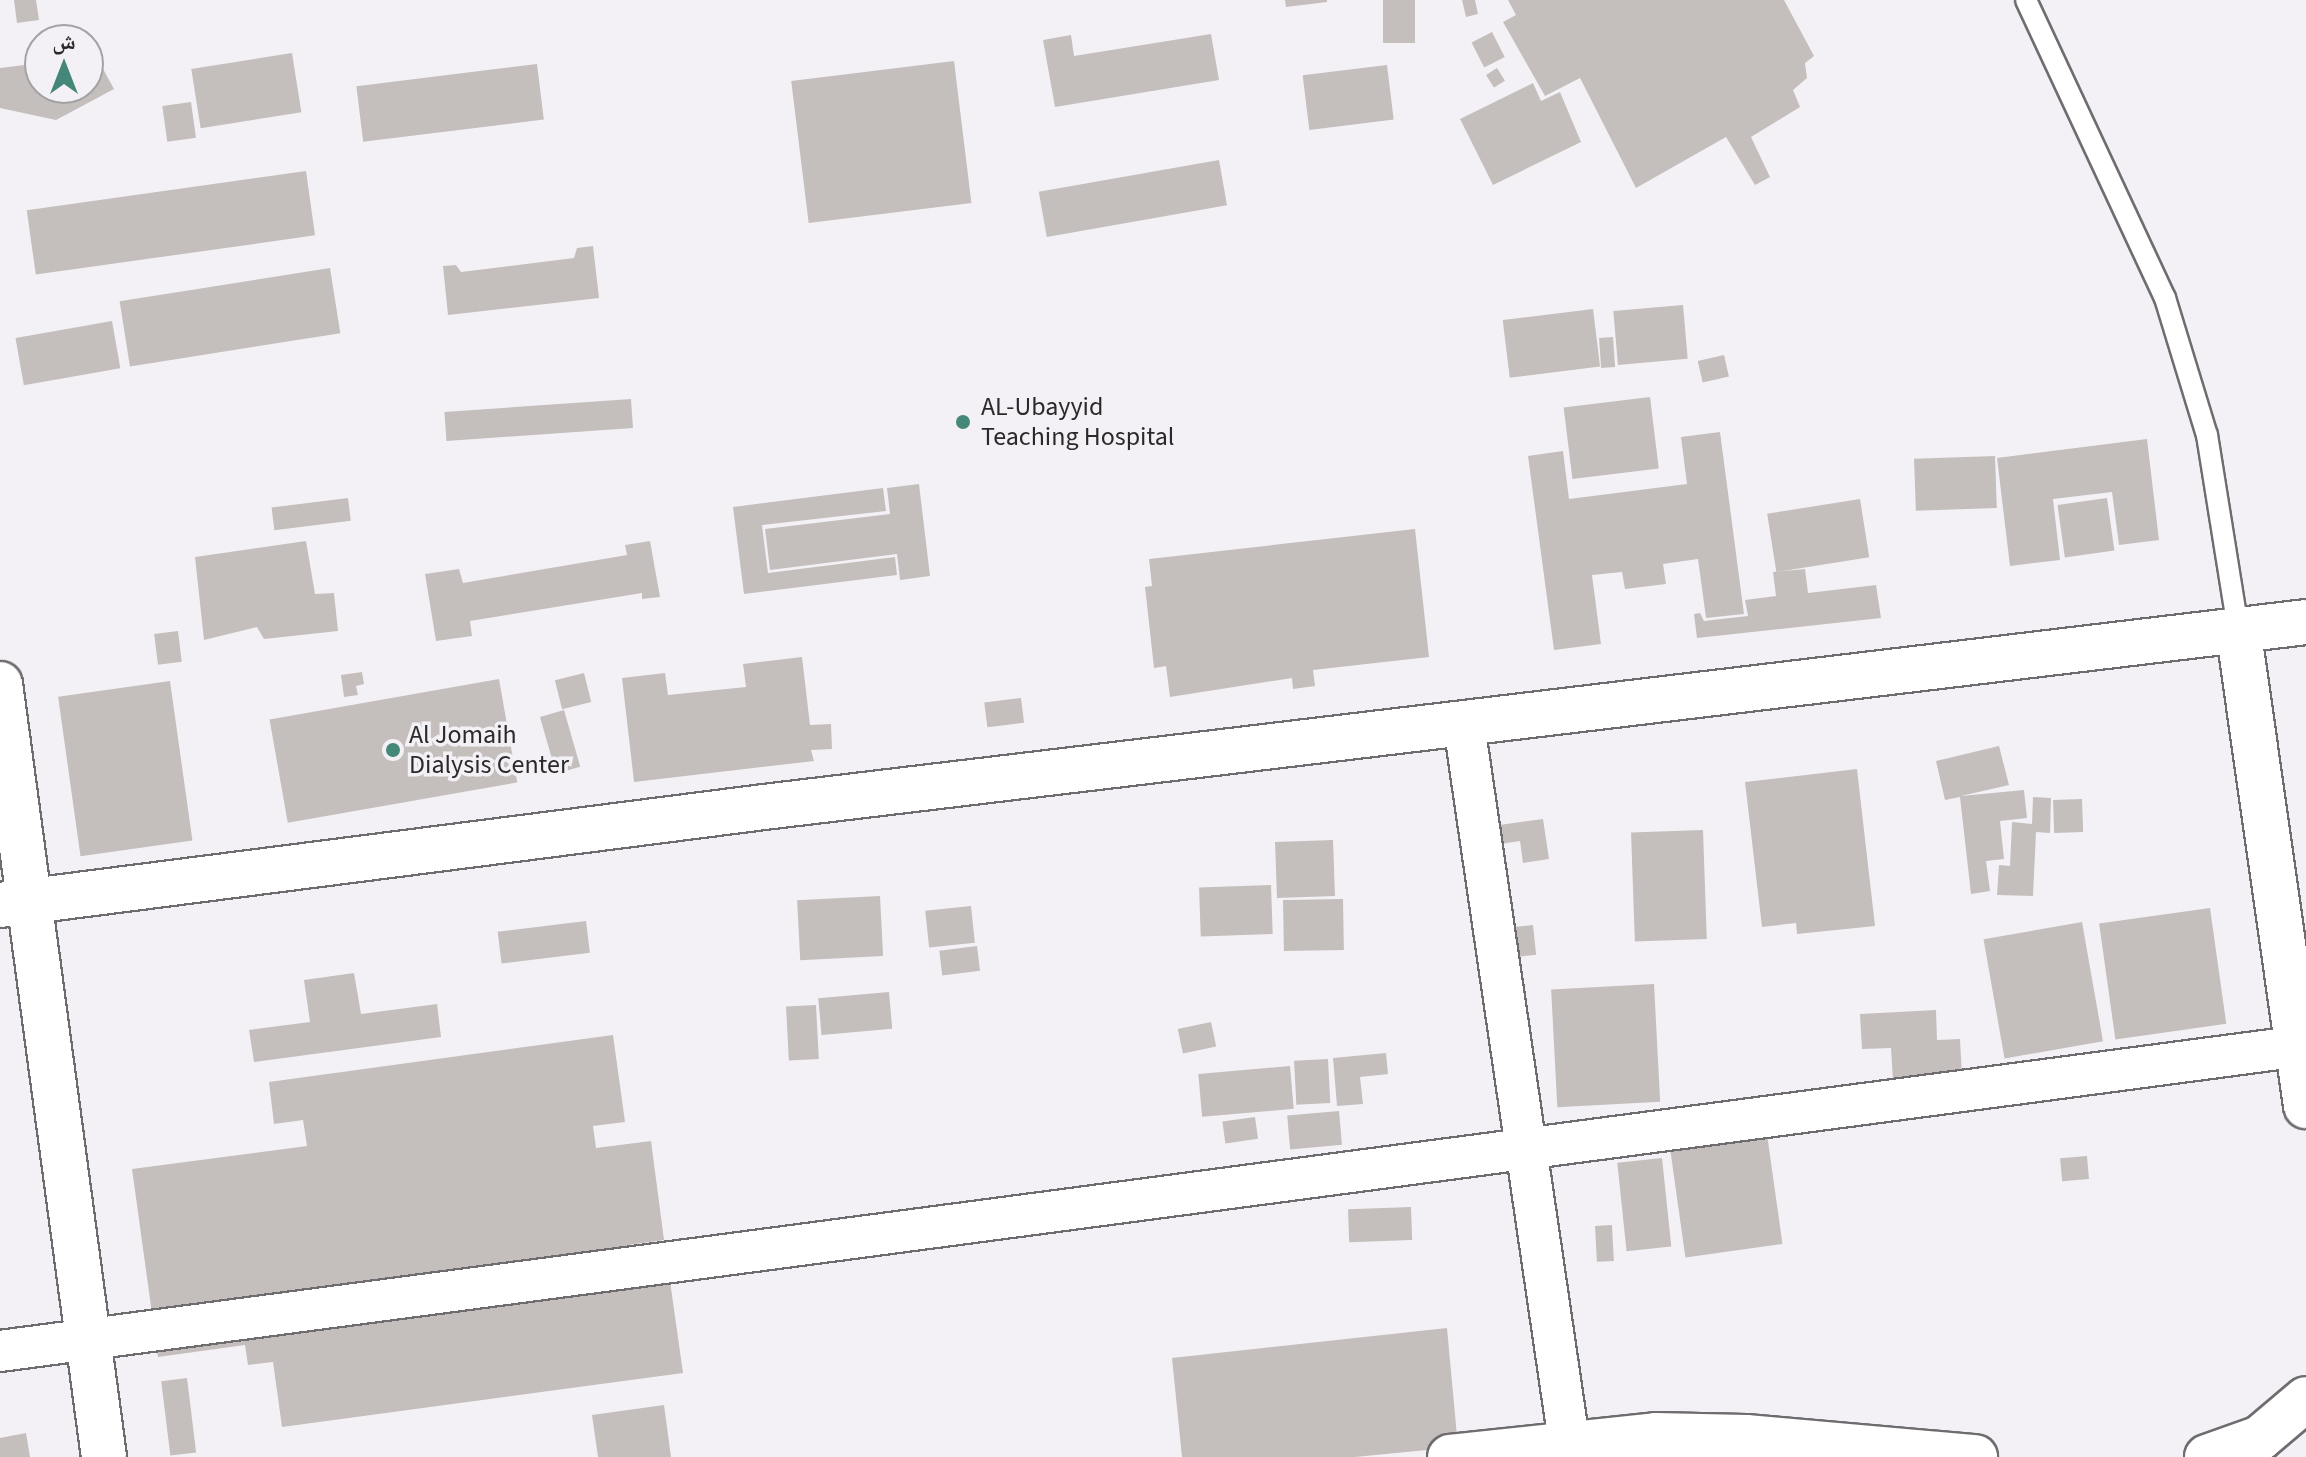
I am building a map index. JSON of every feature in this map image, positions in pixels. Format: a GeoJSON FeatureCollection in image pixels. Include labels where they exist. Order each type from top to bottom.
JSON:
{"type":"FeatureCollection","features":[{"type":"Feature","properties":{"kind":"main road"},"geometry":{"type":"LineString","coordinates":[[15,903],[2306,622]]}},
{"type":"Feature","properties":{"kind":"main road"},"geometry":{"type":"LineString","coordinates":[[2238,628],[2295,1047],[2306,1106]]}},
{"type":"Feature","properties":{"kind":"main road"},"geometry":{"type":"LineString","coordinates":[[0,684],[15,903],[104,1457]]}},
{"type":"Feature","properties":{"kind":"main road"},"geometry":{"type":"LineString","coordinates":[[2207,1457],[2260,1438],[2306,1399]]}},
{"type":"Feature","properties":{"kind":"main road"},"geometry":{"type":"LineString","coordinates":[[1450,1457],[1569,1441],[1656,1435],[1744,1447],[1975,1457]]}},
{"type":"Feature","properties":{"kind":"street"},"geometry":{"type":"LineString","coordinates":[[1464,725],[1569,1441]]}},
{"type":"Feature","properties":{"kind":"street"},"geometry":{"type":"LineString","coordinates":[[0,1351],[1526,1146],[2295,1047]]}},
{"type":"Feature","properties":{"kind":"lane"},"geometry":{"type":"LineString","coordinates":[[2026,0],[2165,298],[2207,435],[2238,628]]}},
{"type":"Feature","properties":{"kind":"building"},"geometry":{"type":"Polygon","coordinates":[[[14,0],[36,0],[39,20],[17,23],[14,0]]]}},
{"type":"Feature","properties":{"kind":"building"},"geometry":{"type":"Polygon","coordinates":[[[1285,0],[1327,0],[1327,2],[1286,7],[1285,0]]]}},
{"type":"Feature","properties":{"kind":"building"},"geometry":{"type":"Polygon","coordinates":[[[1383,0],[1415,0],[1415,43],[1383,43],[1383,0]]]}},
{"type":"Feature","properties":{"kind":"building"},"geometry":{"type":"Polygon","coordinates":[[[1462,0],[1475,0],[1478,14],[1466,17],[1462,0]]]}},
{"type":"Feature","properties":{"kind":"building"},"geometry":{"type":"Polygon","coordinates":[[[1508,0],[1784,0],[1814,56],[1805,63],[1807,78],[1793,90],[1800,107],[1751,137],[1770,177],[1755,185],[1726,137],[1636,188],[1580,78],[1545,96],[1503,22],[1516,15],[1508,0]]]}},
{"type":"Feature","properties":{"kind":"building"},"geometry":{"type":"Polygon","coordinates":[[[1492,32],[1505,57],[1484,67],[1472,42],[1492,32]]]}},
{"type":"Feature","properties":{"kind":"building"},"geometry":{"type":"Polygon","coordinates":[[[1211,34],[1219,80],[1055,107],[1043,40],[1071,35],[1074,56],[1211,34]]]}},
{"type":"Feature","properties":{"kind":"building"},"geometry":{"type":"Polygon","coordinates":[[[292,53],[301,112],[201,128],[191,69],[292,53]]]}},
{"type":"Feature","properties":{"kind":"building"},"geometry":{"type":"Polygon","coordinates":[[[954,61],[971,203],[809,223],[791,81],[954,61]]]}},
{"type":"Feature","properties":{"kind":"building"},"geometry":{"type":"Polygon","coordinates":[[[537,64],[544,120],[363,142],[356,86],[537,64]]]}},
{"type":"Feature","properties":{"kind":"building"},"geometry":{"type":"Polygon","coordinates":[[[24,65],[24,104],[86,104],[56,120],[0,108],[0,68],[24,65]]]}},
{"type":"Feature","properties":{"kind":"building"},"geometry":{"type":"Polygon","coordinates":[[[1387,65],[1394,120],[1309,130],[1303,75],[1387,65]]]}},
{"type":"Feature","properties":{"kind":"building"},"geometry":{"type":"Polygon","coordinates":[[[1497,68],[1505,81],[1494,88],[1486,75],[1497,68]]]}},
{"type":"Feature","properties":{"kind":"building"},"geometry":{"type":"Polygon","coordinates":[[[104,71],[114,89],[104,94],[104,71]]]}},
{"type":"Feature","properties":{"kind":"building"},"geometry":{"type":"Polygon","coordinates":[[[1533,83],[1541,101],[1560,92],[1581,142],[1493,185],[1460,119],[1533,83]]]}},
{"type":"Feature","properties":{"kind":"building"},"geometry":{"type":"Polygon","coordinates":[[[191,102],[196,138],[167,142],[162,106],[191,102]]]}},
{"type":"Feature","properties":{"kind":"building"},"geometry":{"type":"Polygon","coordinates":[[[1219,160],[1227,205],[1047,237],[1039,192],[1219,160]]]}},
{"type":"Feature","properties":{"kind":"building"},"geometry":{"type":"Polygon","coordinates":[[[306,171],[315,235],[36,275],[27,210],[306,171]]]}},
{"type":"Feature","properties":{"kind":"building"},"geometry":{"type":"Polygon","coordinates":[[[593,246],[599,298],[448,315],[443,266],[456,265],[461,272],[574,258],[577,248],[593,246]]]}},
{"type":"Feature","properties":{"kind":"building"},"geometry":{"type":"Polygon","coordinates":[[[330,268],[340,333],[130,367],[120,301],[330,268]]]}},
{"type":"Feature","properties":{"kind":"building"},"geometry":{"type":"Polygon","coordinates":[[[1683,305],[1688,359],[1618,365],[1613,311],[1683,305]]]}},
{"type":"Feature","properties":{"kind":"building"},"geometry":{"type":"Polygon","coordinates":[[[1593,309],[1600,367],[1510,378],[1503,320],[1593,309]]]}},
{"type":"Feature","properties":{"kind":"building"},"geometry":{"type":"Polygon","coordinates":[[[112,321],[120,368],[24,385],[15,338],[112,321]]]}},
{"type":"Feature","properties":{"kind":"building"},"geometry":{"type":"Polygon","coordinates":[[[1613,337],[1615,367],[1601,368],[1599,338],[1613,337]]]}},
{"type":"Feature","properties":{"kind":"building"},"geometry":{"type":"Polygon","coordinates":[[[1724,355],[1729,376],[1703,383],[1698,361],[1724,355]]]}},
{"type":"Feature","properties":{"kind":"building"},"geometry":{"type":"Polygon","coordinates":[[[1650,397],[1659,468],[1572,479],[1564,408],[1650,397]]]}},
{"type":"Feature","properties":{"kind":"building"},"geometry":{"type":"Polygon","coordinates":[[[631,399],[633,428],[446,441],[444,412],[631,399]]]}},
{"type":"Feature","properties":{"kind":"building"},"geometry":{"type":"Polygon","coordinates":[[[1720,432],[1744,614],[1706,618],[1698,559],[1663,564],[1666,584],[1625,589],[1622,572],[1592,575],[1601,644],[1554,650],[1528,456],[1563,451],[1569,499],[1687,484],[1681,437],[1720,432]]]}},
{"type":"Feature","properties":{"kind":"building"},"geometry":{"type":"Polygon","coordinates":[[[2147,439],[2159,540],[2119,545],[2112,492],[2053,499],[2060,560],[2010,566],[1997,458],[2147,439]]]}},
{"type":"Feature","properties":{"kind":"building"},"geometry":{"type":"Polygon","coordinates":[[[1995,456],[1997,508],[1916,511],[1914,459],[1995,456]]]}},
{"type":"Feature","properties":{"kind":"building"},"geometry":{"type":"Polygon","coordinates":[[[919,484],[930,576],[900,580],[897,554],[770,570],[765,529],[890,514],[887,488],[919,484]]]}},
{"type":"Feature","properties":{"kind":"building"},"geometry":{"type":"Polygon","coordinates":[[[883,488],[886,511],[762,525],[768,573],[895,557],[897,575],[744,594],[733,507],[883,488]]]}},
{"type":"Feature","properties":{"kind":"building"},"geometry":{"type":"Polygon","coordinates":[[[348,498],[351,521],[274,530],[272,507],[348,498]]]}},
{"type":"Feature","properties":{"kind":"building"},"geometry":{"type":"Polygon","coordinates":[[[2107,498],[2114,550],[2065,557],[2057,505],[2107,498]]]}},
{"type":"Feature","properties":{"kind":"building"},"geometry":{"type":"Polygon","coordinates":[[[1860,499],[1869,557],[1776,572],[1767,514],[1860,499]]]}},
{"type":"Feature","properties":{"kind":"building"},"geometry":{"type":"Polygon","coordinates":[[[1415,529],[1429,657],[1313,670],[1315,686],[1293,689],[1292,678],[1170,697],[1166,666],[1154,668],[1145,587],[1152,586],[1149,559],[1415,529]]]}},
{"type":"Feature","properties":{"kind":"building"},"geometry":{"type":"Polygon","coordinates":[[[306,541],[315,594],[334,593],[338,631],[264,639],[257,627],[204,640],[195,557],[306,541]]]}},
{"type":"Feature","properties":{"kind":"building"},"geometry":{"type":"Polygon","coordinates":[[[650,541],[660,597],[642,599],[642,593],[470,621],[472,636],[436,641],[425,574],[459,569],[463,583],[627,555],[625,545],[650,541]]]}},
{"type":"Feature","properties":{"kind":"building"},"geometry":{"type":"Polygon","coordinates":[[[1805,569],[1808,593],[1876,585],[1881,618],[1697,638],[1694,614],[1700,613],[1704,621],[1748,616],[1745,600],[1776,596],[1773,572],[1805,569]]]}},
{"type":"Feature","properties":{"kind":"building"},"geometry":{"type":"Polygon","coordinates":[[[178,631],[182,662],[158,665],[154,634],[178,631]]]}},
{"type":"Feature","properties":{"kind":"building"},"geometry":{"type":"Polygon","coordinates":[[[802,657],[810,725],[831,724],[832,749],[811,750],[814,761],[634,782],[622,678],[665,673],[668,695],[746,687],[743,664],[802,657]]]}},
{"type":"Feature","properties":{"kind":"building"},"geometry":{"type":"Polygon","coordinates":[[[362,672],[364,684],[356,686],[358,695],[344,697],[341,675],[362,672]]]}},
{"type":"Feature","properties":{"kind":"building"},"geometry":{"type":"Polygon","coordinates":[[[584,673],[591,702],[562,709],[555,680],[584,673]]]}},
{"type":"Feature","properties":{"kind":"building","name":"Al Jomaih Dialysis Center"},"geometry":{"type":"Polygon","coordinates":[[[499,679],[517,782],[288,823],[270,719],[499,679]]]}},
{"type":"Feature","properties":{"kind":"building"},"geometry":{"type":"Polygon","coordinates":[[[170,681],[192,840],[81,856],[58,697],[170,681]]]}},
{"type":"Feature","properties":{"kind":"building"},"geometry":{"type":"Polygon","coordinates":[[[1021,698],[1024,723],[987,727],[984,703],[1021,698]]]}},
{"type":"Feature","properties":{"kind":"building"},"geometry":{"type":"Polygon","coordinates":[[[564,710],[580,767],[556,774],[540,717],[564,710]]]}},
{"type":"Feature","properties":{"kind":"building"},"geometry":{"type":"Polygon","coordinates":[[[1999,746],[2009,785],[1961,796],[2024,790],[2027,818],[2000,821],[2004,859],[1986,861],[1990,891],[1971,894],[1960,797],[1945,800],[1936,761],[1999,746]]]}},
{"type":"Feature","properties":{"kind":"building"},"geometry":{"type":"Polygon","coordinates":[[[1857,769],[1875,926],[1797,934],[1796,923],[1762,927],[1745,782],[1857,769]]]}},
{"type":"Feature","properties":{"kind":"building"},"geometry":{"type":"Polygon","coordinates":[[[2033,797],[2051,798],[2050,833],[2036,832],[2033,896],[1997,895],[1999,865],[2010,866],[2012,822],[2032,824],[2033,797]]]}},
{"type":"Feature","properties":{"kind":"building"},"geometry":{"type":"Polygon","coordinates":[[[2082,799],[2083,832],[2054,833],[2053,800],[2082,799]]]}},
{"type":"Feature","properties":{"kind":"building"},"geometry":{"type":"Polygon","coordinates":[[[1543,819],[1549,859],[1523,863],[1520,841],[1494,845],[1492,826],[1543,819]]]}},
{"type":"Feature","properties":{"kind":"building"},"geometry":{"type":"Polygon","coordinates":[[[1703,830],[1707,939],[1635,941],[1631,833],[1703,830]]]}},
{"type":"Feature","properties":{"kind":"building"},"geometry":{"type":"Polygon","coordinates":[[[1333,840],[1335,896],[1277,898],[1275,842],[1333,840]]]}},
{"type":"Feature","properties":{"kind":"building"},"geometry":{"type":"Polygon","coordinates":[[[1271,885],[1273,934],[1201,936],[1199,888],[1271,885]]]}},
{"type":"Feature","properties":{"kind":"building"},"geometry":{"type":"Polygon","coordinates":[[[880,896],[883,956],[800,960],[797,900],[880,896]]]}},
{"type":"Feature","properties":{"kind":"building"},"geometry":{"type":"Polygon","coordinates":[[[1343,899],[1344,950],[1284,951],[1283,900],[1343,899]]]}},
{"type":"Feature","properties":{"kind":"building"},"geometry":{"type":"Polygon","coordinates":[[[971,906],[975,943],[929,948],[925,911],[971,906]]]}},
{"type":"Feature","properties":{"kind":"building"},"geometry":{"type":"Polygon","coordinates":[[[2210,908],[2226,1024],[2115,1039],[2099,924],[2210,908]]]}},
{"type":"Feature","properties":{"kind":"building"},"geometry":{"type":"Polygon","coordinates":[[[586,921],[590,953],[502,964],[498,932],[586,921]]]}},
{"type":"Feature","properties":{"kind":"building"},"geometry":{"type":"Polygon","coordinates":[[[2082,922],[2103,1041],[2005,1059],[1984,939],[2082,922]]]}},
{"type":"Feature","properties":{"kind":"building"},"geometry":{"type":"Polygon","coordinates":[[[1533,925],[1536,955],[1494,959],[1491,929],[1533,925]]]}},
{"type":"Feature","properties":{"kind":"building"},"geometry":{"type":"Polygon","coordinates":[[[977,946],[980,971],[942,975],[939,951],[977,946]]]}},
{"type":"Feature","properties":{"kind":"building"},"geometry":{"type":"Polygon","coordinates":[[[354,973],[361,1014],[437,1004],[441,1037],[254,1062],[249,1030],[310,1022],[304,980],[354,973]]]}},
{"type":"Feature","properties":{"kind":"building"},"geometry":{"type":"Polygon","coordinates":[[[1654,984],[1660,1102],[1557,1107],[1551,989],[1654,984]]]}},
{"type":"Feature","properties":{"kind":"building"},"geometry":{"type":"Polygon","coordinates":[[[889,992],[892,1029],[821,1035],[818,998],[889,992]]]}},
{"type":"Feature","properties":{"kind":"building"},"geometry":{"type":"Polygon","coordinates":[[[816,1005],[819,1059],[789,1060],[786,1007],[816,1005]]]}},
{"type":"Feature","properties":{"kind":"building"},"geometry":{"type":"Polygon","coordinates":[[[1936,1010],[1937,1040],[1960,1039],[1962,1077],[1893,1081],[1891,1048],[1862,1049],[1860,1014],[1936,1010]]]}},
{"type":"Feature","properties":{"kind":"building"},"geometry":{"type":"Polygon","coordinates":[[[1211,1022],[1216,1046],[1183,1054],[1178,1029],[1211,1022]]]}},
{"type":"Feature","properties":{"kind":"building"},"geometry":{"type":"Polygon","coordinates":[[[613,1035],[625,1122],[593,1126],[596,1148],[651,1141],[664,1240],[628,1245],[633,1286],[670,1281],[683,1373],[282,1427],[273,1362],[248,1365],[245,1345],[158,1357],[132,1169],[307,1146],[303,1120],[274,1124],[269,1082],[613,1035]]]}},
{"type":"Feature","properties":{"kind":"building"},"geometry":{"type":"Polygon","coordinates":[[[1386,1053],[1388,1074],[1360,1077],[1363,1104],[1337,1106],[1333,1058],[1386,1053]]]}},
{"type":"Feature","properties":{"kind":"building"},"geometry":{"type":"Polygon","coordinates":[[[1328,1059],[1330,1103],[1296,1105],[1294,1061],[1328,1059]]]}},
{"type":"Feature","properties":{"kind":"building"},"geometry":{"type":"Polygon","coordinates":[[[1290,1066],[1294,1109],[1202,1117],[1198,1074],[1290,1066]]]}},
{"type":"Feature","properties":{"kind":"building"},"geometry":{"type":"Polygon","coordinates":[[[1339,1111],[1342,1145],[1290,1149],[1287,1116],[1339,1111]]]}},
{"type":"Feature","properties":{"kind":"building"},"geometry":{"type":"Polygon","coordinates":[[[1255,1117],[1258,1139],[1225,1143],[1222,1122],[1255,1117]]]}},
{"type":"Feature","properties":{"kind":"building"},"geometry":{"type":"Polygon","coordinates":[[[1767,1134],[1782,1244],[1685,1258],[1670,1148],[1767,1134]]]}},
{"type":"Feature","properties":{"kind":"building"},"geometry":{"type":"Polygon","coordinates":[[[2087,1156],[2089,1179],[2062,1181],[2060,1158],[2087,1156]]]}},
{"type":"Feature","properties":{"kind":"building"},"geometry":{"type":"Polygon","coordinates":[[[1662,1158],[1671,1247],[1627,1251],[1617,1163],[1662,1158]]]}},
{"type":"Feature","properties":{"kind":"building"},"geometry":{"type":"Polygon","coordinates":[[[1411,1207],[1412,1240],[1349,1242],[1348,1209],[1411,1207]]]}},
{"type":"Feature","properties":{"kind":"building"},"geometry":{"type":"Polygon","coordinates":[[[1612,1225],[1614,1261],[1597,1262],[1595,1226],[1612,1225]]]}},
{"type":"Feature","properties":{"kind":"building"},"geometry":{"type":"Polygon","coordinates":[[[1447,1328],[1458,1447],[1355,1457],[1182,1457],[1172,1358],[1447,1328]]]}},
{"type":"Feature","properties":{"kind":"building"},"geometry":{"type":"Polygon","coordinates":[[[187,1378],[196,1452],[170,1456],[161,1381],[187,1378]]]}},
{"type":"Feature","properties":{"kind":"building"},"geometry":{"type":"Polygon","coordinates":[[[664,1405],[671,1457],[598,1457],[592,1415],[664,1405]]]}},
{"type":"Feature","properties":{"kind":"building"},"geometry":{"type":"Polygon","coordinates":[[[26,1433],[30,1457],[0,1457],[0,1438],[26,1433]]]}},
{"type":"Feature","properties":{"kind":"place","name":"AL-Ubayyid Teaching Hospital"},"geometry":{"type":"Point","coordinates":[963,422]}},
{"type":"Feature","properties":{"kind":"place","name":"Al Jomaih Dialysis Center"},"geometry":{"type":"Point","coordinates":[393,750]}}]}
